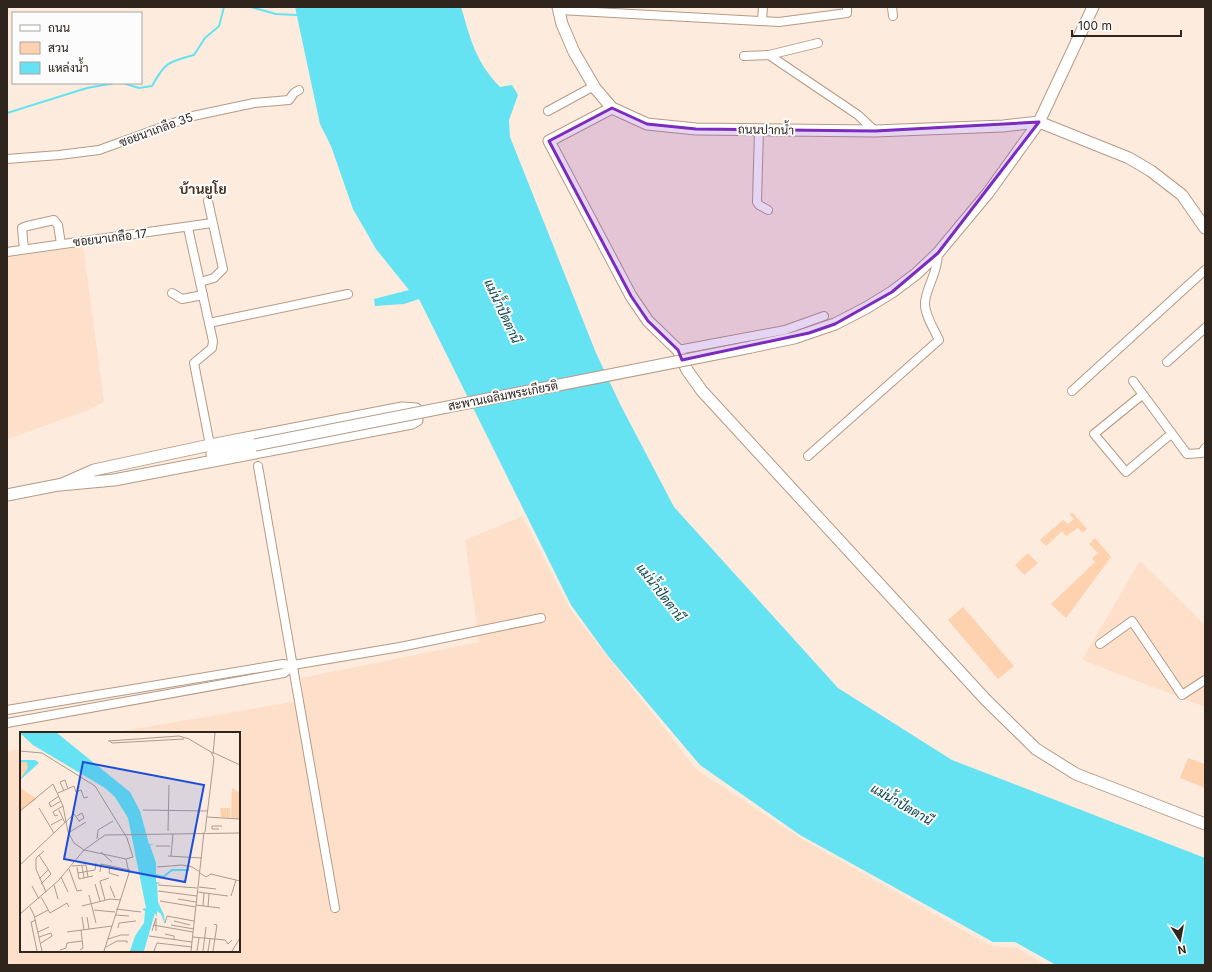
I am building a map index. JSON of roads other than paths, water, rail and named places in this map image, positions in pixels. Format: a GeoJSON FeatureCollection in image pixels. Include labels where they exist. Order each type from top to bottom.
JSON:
{"type":"FeatureCollection","features":[{"type":"Feature","properties":{"kind":"main road","name":"สะพานเฉลิมพระเกียรติ"},"geometry":{"type":"LineString","coordinates":[[60,485],[751,347],[794,338],[835,324],[866,308],[892,292],[916,274],[938,253],[988,193],[1039,122],[1094,7]]}},
{"type":"Feature","properties":{"kind":"main road","name":"ถนนปากน้ำ"},"geometry":{"type":"LineString","coordinates":[[559,8],[562,24],[574,52],[594,86],[612,108],[635,120],[660,126],[759,130],[875,131],[1003,126],[1039,122]]}},
{"type":"Feature","properties":{"kind":"main road"},"geometry":{"type":"LineString","coordinates":[[612,108],[549,141],[631,296],[648,321],[678,350],[687,370],[717,409],[986,700],[1036,749],[1076,774],[1205,824]]}},
{"type":"Feature","properties":{"kind":"main road"},"geometry":{"type":"LineString","coordinates":[[1039,122],[1130,158],[1151,171],[1182,194],[1205,228]]}},
{"type":"Feature","properties":{"kind":"main road"},"geometry":{"type":"LineString","coordinates":[[7,495],[60,485],[114,480],[256,453],[412,423],[417,420],[418,416],[416,409],[402,408],[94,470],[60,485]]}},
{"type":"Feature","properties":{"kind":"street"},"geometry":{"type":"LineString","coordinates":[[762,20],[763,7]]}},
{"type":"Feature","properties":{"kind":"street"},"geometry":{"type":"LineString","coordinates":[[559,8],[779,22],[847,13],[847,7]]}},
{"type":"Feature","properties":{"kind":"street"},"geometry":{"type":"LineString","coordinates":[[892,7],[893,16]]}},
{"type":"Feature","properties":{"kind":"street"},"geometry":{"type":"LineString","coordinates":[[744,56],[769,55],[818,43]]}},
{"type":"Feature","properties":{"kind":"street"},"geometry":{"type":"LineString","coordinates":[[769,55],[858,115],[875,131]]}},
{"type":"Feature","properties":{"kind":"street"},"geometry":{"type":"LineString","coordinates":[[548,111],[594,86]]}},
{"type":"Feature","properties":{"kind":"street","name":"ซอยนาเกลือ 35"},"geometry":{"type":"LineString","coordinates":[[7,159],[99,150],[192,116],[254,103],[289,100],[294,93],[299,90]]}},
{"type":"Feature","properties":{"kind":"street"},"geometry":{"type":"LineString","coordinates":[[759,130],[757,202],[760,206],[768,210]]}},
{"type":"Feature","properties":{"kind":"street"},"geometry":{"type":"LineString","coordinates":[[200,282],[214,278],[223,269],[208,201]]}},
{"type":"Feature","properties":{"kind":"street"},"geometry":{"type":"LineString","coordinates":[[24,249],[21,230],[23,228],[54,220],[58,225],[61,244]]}},
{"type":"Feature","properties":{"kind":"street","name":"ซอยนาเกลือ 17"},"geometry":{"type":"LineString","coordinates":[[7,252],[212,224]]}},
{"type":"Feature","properties":{"kind":"street"},"geometry":{"type":"LineString","coordinates":[[188,228],[213,346],[194,363],[210,446]]}},
{"type":"Feature","properties":{"kind":"street"},"geometry":{"type":"LineString","coordinates":[[808,456],[939,340],[926,310],[925,302],[938,266],[938,253]]}},
{"type":"Feature","properties":{"kind":"street"},"geometry":{"type":"LineString","coordinates":[[1072,391],[1205,270]]}},
{"type":"Feature","properties":{"kind":"street"},"geometry":{"type":"LineString","coordinates":[[172,293],[182,299],[203,295]]}},
{"type":"Feature","properties":{"kind":"street"},"geometry":{"type":"LineString","coordinates":[[209,323],[348,294]]}},
{"type":"Feature","properties":{"kind":"street"},"geometry":{"type":"LineString","coordinates":[[678,350],[785,330],[824,316]]}},
{"type":"Feature","properties":{"kind":"street"},"geometry":{"type":"LineString","coordinates":[[1168,362],[1205,328]]}},
{"type":"Feature","properties":{"kind":"street"},"geometry":{"type":"LineString","coordinates":[[1132,381],[1187,454],[1202,453],[1205,448]]}},
{"type":"Feature","properties":{"kind":"street"},"geometry":{"type":"LineString","coordinates":[[1142,395],[1094,434],[1126,472],[1171,434]]}},
{"type":"Feature","properties":{"kind":"street"},"geometry":{"type":"LineString","coordinates":[[258,466],[335,908]]}},
{"type":"Feature","properties":{"kind":"street"},"geometry":{"type":"LineString","coordinates":[[7,710],[283,664],[293,666],[541,618]]}},
{"type":"Feature","properties":{"kind":"street"},"geometry":{"type":"LineString","coordinates":[[1100,644],[1132,621],[1182,695],[1205,680]]}},
{"type":"Feature","properties":{"kind":"street"},"geometry":{"type":"LineString","coordinates":[[7,723],[284,673],[293,666]]}},
{"type":"Feature","properties":{"kind":"water","name":"แม่น้ำปัตตานี"},"geometry":{"type":"Polygon","coordinates":[[[295,7],[461,7],[479,59],[500,87],[512,85],[518,95],[509,120],[510,137],[596,353],[621,406],[674,507],[838,688],[952,760],[1205,858],[1205,965],[1056,965],[1015,942],[993,942],[800,835],[700,765],[608,656],[571,605],[419,299],[404,304],[375,306],[374,299],[409,290],[376,249],[353,209],[331,146],[320,124],[295,7]]]}},
{"type":"Feature","properties":{"kind":"waterway"},"geometry":{"type":"LineString","coordinates":[[126,84],[139,88],[152,86],[160,72],[168,64],[178,59],[194,55],[205,38],[219,26],[224,7]]}},
{"type":"Feature","properties":{"kind":"waterway"},"geometry":{"type":"LineString","coordinates":[[251,7],[276,14],[297,15]]}},
{"type":"Feature","properties":{"kind":"waterway"},"geometry":{"type":"LineString","coordinates":[[7,113],[87,88],[109,84]]}},
{"type":"Feature","properties":{"kind":"district","name":"บ้านยูโย"},"geometry":{"type":"Point","coordinates":[203,189]}}]}
